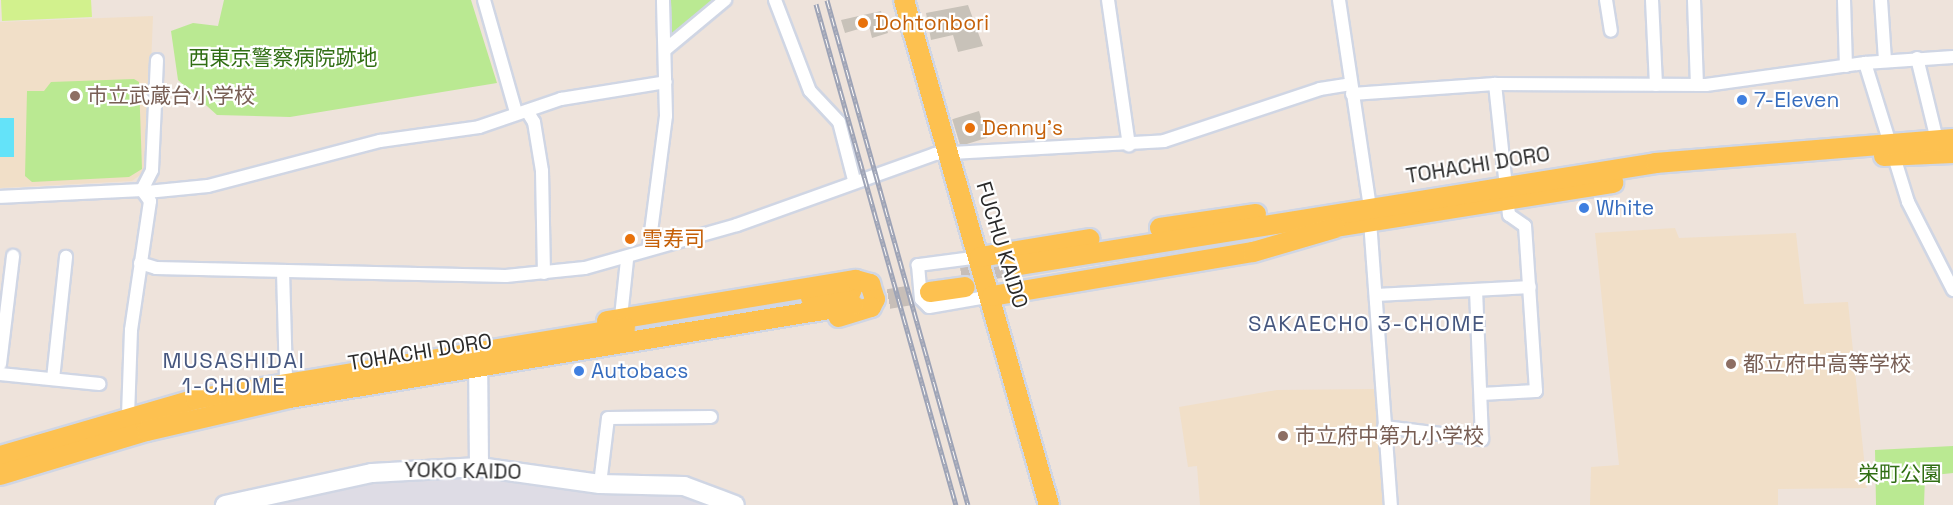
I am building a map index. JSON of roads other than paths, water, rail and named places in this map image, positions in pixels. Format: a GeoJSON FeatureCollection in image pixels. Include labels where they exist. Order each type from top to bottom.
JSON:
{"type":"FeatureCollection","features":[{"type":"Feature","properties":{"kind":"main road","name":"FUCHU KAIDO"},"geometry":{"type":"LineString","coordinates":[[904,0],[992,296],[1049,505]]}},
{"type":"Feature","properties":{"kind":"main road","name":"TOHACHI DORO"},"geometry":{"type":"LineString","coordinates":[[1370,214],[1402,201],[1505,191],[1714,156],[1890,148],[1945,139]]}},
{"type":"Feature","properties":{"kind":"main road","name":"TOHACHI DORO"},"geometry":{"type":"LineString","coordinates":[[1890,148],[1953,153]]}},
{"type":"Feature","properties":{"kind":"main road","name":"TOHACHI DORO"},"geometry":{"type":"LineString","coordinates":[[1015,272],[1370,214],[1469,205],[1505,191]]}},
{"type":"Feature","properties":{"kind":"main road"},"geometry":{"type":"LineString","coordinates":[[1402,201],[1472,196],[1469,205]]}},
{"type":"Feature","properties":{"kind":"main road"},"geometry":{"type":"LineString","coordinates":[[980,257],[1228,217],[1342,219]]}},
{"type":"Feature","properties":{"kind":"main road"},"geometry":{"type":"LineString","coordinates":[[992,296],[1253,252],[1342,219]]}},
{"type":"Feature","properties":{"kind":"main road"},"geometry":{"type":"LineString","coordinates":[[552,354],[615,354],[861,314],[873,304],[875,293],[868,282],[856,280],[621,317],[562,337]]}},
{"type":"Feature","properties":{"kind":"main road"},"geometry":{"type":"LineString","coordinates":[[928,286],[963,280]]}},
{"type":"Feature","properties":{"kind":"main road","name":"TOHACHI DORO"},"geometry":{"type":"LineString","coordinates":[[0,462],[96,433],[102,439],[97,446],[255,406],[478,358],[562,337],[852,298],[552,354],[478,358],[286,381],[128,416],[0,462]]}},
{"type":"Feature","properties":{"kind":"main road"},"geometry":{"type":"LineString","coordinates":[[155,409],[149,418],[157,421],[255,406]]}},
{"type":"Feature","properties":{"kind":"street"},"geometry":{"type":"LineString","coordinates":[[484,0],[521,111],[534,122],[542,171],[544,273]]}},
{"type":"Feature","properties":{"kind":"street"},"geometry":{"type":"LineString","coordinates":[[650,247],[666,82],[663,0]]}},
{"type":"Feature","properties":{"kind":"street"},"geometry":{"type":"LineString","coordinates":[[666,49],[725,0]]}},
{"type":"Feature","properties":{"kind":"street"},"geometry":{"type":"LineString","coordinates":[[775,0],[810,91],[839,122],[854,180]]}},
{"type":"Feature","properties":{"kind":"street"},"geometry":{"type":"LineString","coordinates":[[1108,0],[1129,145]]}},
{"type":"Feature","properties":{"kind":"street"},"geometry":{"type":"LineString","coordinates":[[1339,0],[1370,214],[1391,505]]}},
{"type":"Feature","properties":{"kind":"street"},"geometry":{"type":"LineString","coordinates":[[1606,0],[1611,31]]}},
{"type":"Feature","properties":{"kind":"street"},"geometry":{"type":"LineString","coordinates":[[1652,0],[1656,85]]}},
{"type":"Feature","properties":{"kind":"street"},"geometry":{"type":"LineString","coordinates":[[1694,0],[1697,86]]}},
{"type":"Feature","properties":{"kind":"street"},"geometry":{"type":"LineString","coordinates":[[1844,0],[1846,66]]}},
{"type":"Feature","properties":{"kind":"street"},"geometry":{"type":"LineString","coordinates":[[1881,0],[1885,61]]}},
{"type":"Feature","properties":{"kind":"street"},"geometry":{"type":"LineString","coordinates":[[140,263],[156,268],[544,273],[627,260],[650,247],[738,225],[854,180],[949,151],[1129,145],[1164,141],[1320,89],[1495,84],[1697,86],[1865,63],[1953,57]]}},
{"type":"Feature","properties":{"kind":"street"},"geometry":{"type":"LineString","coordinates":[[1917,58],[1945,139]]}},
{"type":"Feature","properties":{"kind":"street"},"geometry":{"type":"LineString","coordinates":[[128,416],[127,373],[140,263],[144,191],[152,170],[157,60]]}},
{"type":"Feature","properties":{"kind":"street"},"geometry":{"type":"LineString","coordinates":[[1865,63],[1908,202],[1953,290]]}},
{"type":"Feature","properties":{"kind":"street"},"geometry":{"type":"LineString","coordinates":[[0,197],[208,186],[380,141],[478,127],[561,99],[666,82]]}},
{"type":"Feature","properties":{"kind":"street"},"geometry":{"type":"LineString","coordinates":[[1481,394],[1536,391],[1525,226],[1510,220],[1495,84]]}},
{"type":"Feature","properties":{"kind":"street"},"geometry":{"type":"LineString","coordinates":[[0,364],[13,256]]}},
{"type":"Feature","properties":{"kind":"street"},"geometry":{"type":"LineString","coordinates":[[53,379],[66,257]]}},
{"type":"Feature","properties":{"kind":"street"},"geometry":{"type":"LineString","coordinates":[[980,257],[918,265],[921,299],[929,308],[992,296]]}},
{"type":"Feature","properties":{"kind":"street"},"geometry":{"type":"LineString","coordinates":[[621,317],[627,260]]}},
{"type":"Feature","properties":{"kind":"street"},"geometry":{"type":"LineString","coordinates":[[283,271],[286,381]]}},
{"type":"Feature","properties":{"kind":"street"},"geometry":{"type":"LineString","coordinates":[[1377,294],[1530,287]]}},
{"type":"Feature","properties":{"kind":"street"},"geometry":{"type":"LineString","coordinates":[[1384,427],[1482,439],[1476,290]]}},
{"type":"Feature","properties":{"kind":"street"},"geometry":{"type":"LineString","coordinates":[[478,358],[479,467]]}},
{"type":"Feature","properties":{"kind":"street"},"geometry":{"type":"LineString","coordinates":[[0,374],[100,384]]}},
{"type":"Feature","properties":{"kind":"street"},"geometry":{"type":"LineString","coordinates":[[600,484],[608,418],[711,417]]}},
{"type":"Feature","properties":{"kind":"street","name":"YOKO KAIDO"},"geometry":{"type":"LineString","coordinates":[[225,505],[372,473],[479,467],[600,484],[684,486],[735,505]]}},
{"type":"Feature","properties":{"kind":"water"},"geometry":{"type":"Polygon","coordinates":[[[0,118],[14,118],[14,157],[0,157],[0,118]]]}},
{"type":"Feature","properties":{"kind":"tunnel"},"geometry":{"type":"LineString","coordinates":[[961,274],[1014,266]]}},
{"type":"Feature","properties":{"kind":"tunnel"},"geometry":{"type":"LineString","coordinates":[[859,304],[930,292]]}},
{"type":"Feature","properties":{"kind":"railway"},"geometry":{"type":"LineString","coordinates":[[827,0],[968,505]]}},
{"type":"Feature","properties":{"kind":"railway"},"geometry":{"type":"LineString","coordinates":[[816,4],[956,505]]}},
{"type":"Feature","properties":{"kind":"place","name":"Dohtonbori"},"geometry":{"type":"Point","coordinates":[863,23]}},
{"type":"Feature","properties":{"kind":"place","name":"市立武蔵台小学校"},"geometry":{"type":"Point","coordinates":[75,96]}},
{"type":"Feature","properties":{"kind":"place","name":"7-Eleven"},"geometry":{"type":"Point","coordinates":[1742,100]}},
{"type":"Feature","properties":{"kind":"place","name":"Denny's"},"geometry":{"type":"Point","coordinates":[970,128]}},
{"type":"Feature","properties":{"kind":"place","name":"White"},"geometry":{"type":"Point","coordinates":[1584,208]}},
{"type":"Feature","properties":{"kind":"place","name":"雪寿司"},"geometry":{"type":"Point","coordinates":[630,239]}},
{"type":"Feature","properties":{"kind":"place","name":"都立府中高等学校"},"geometry":{"type":"Point","coordinates":[1731,364]}},
{"type":"Feature","properties":{"kind":"place","name":"Autobacs"},"geometry":{"type":"Point","coordinates":[579,371]}},
{"type":"Feature","properties":{"kind":"place","name":"市立府中第九小学校"},"geometry":{"type":"Point","coordinates":[1283,436]}},
{"type":"Feature","properties":{"kind":"district","name":"SAKAECHO 3-CHOME"},"geometry":{"type":"Point","coordinates":[1367,324]}},
{"type":"Feature","properties":{"kind":"district","name":"MUSASHIDAI 1-CHOME"},"geometry":{"type":"Point","coordinates":[234,372]}},
{"type":"Feature","properties":{"kind":"park label","name":"西東京警察病院跡地"},"geometry":{"type":"Point","coordinates":[283,58]}},
{"type":"Feature","properties":{"kind":"park label","name":"栄町公園"},"geometry":{"type":"Point","coordinates":[1900,474]}}]}
